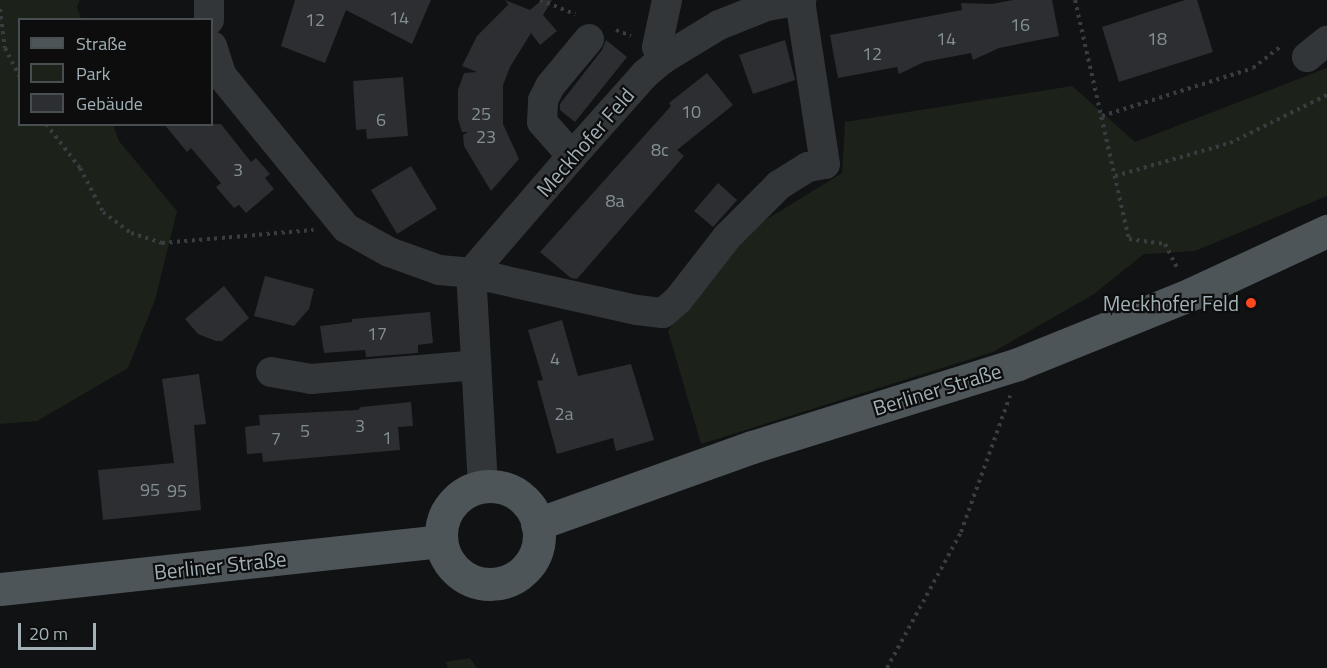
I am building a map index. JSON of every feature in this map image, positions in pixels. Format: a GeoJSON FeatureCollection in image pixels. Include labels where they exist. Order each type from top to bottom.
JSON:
{"type":"FeatureCollection","features":[{"type":"Feature","properties":{"kind":"main road","name":"Berliner Straße"},"geometry":{"type":"LineString","coordinates":[[537,524],[752,447],[1018,364],[1191,294],[1327,231]]}},
{"type":"Feature","properties":{"kind":"main road"},"geometry":{"type":"LineString","coordinates":[[483,486],[497,486],[517,495],[532,510],[537,524],[538,541],[534,557],[524,571],[509,580],[493,584],[476,582],[461,574],[449,562],[440,541],[445,514],[454,501],[467,491],[483,486]]}},
{"type":"Feature","properties":{"kind":"main road","name":"Berliner Straße"},"geometry":{"type":"LineString","coordinates":[[0,589],[440,541]]}},
{"type":"Feature","properties":{"kind":"street"},"geometry":{"type":"LineString","coordinates":[[209,0],[209,18]]}},
{"type":"Feature","properties":{"kind":"street"},"geometry":{"type":"LineString","coordinates":[[663,59],[657,47],[666,0]]}},
{"type":"Feature","properties":{"kind":"street"},"geometry":{"type":"LineString","coordinates":[[213,49],[222,76],[346,228],[389,252],[439,270],[471,273],[637,310],[663,313],[678,300],[727,237],[779,185],[808,167],[825,164],[801,0]]}},
{"type":"Feature","properties":{"kind":"street","name":"Meckhofer Feld"},"geometry":{"type":"LineString","coordinates":[[471,273],[645,74],[663,59],[718,25],[766,3],[801,0]]}},
{"type":"Feature","properties":{"kind":"street"},"geometry":{"type":"LineString","coordinates":[[572,156],[542,122],[543,100],[550,86],[589,39]]}},
{"type":"Feature","properties":{"kind":"street"},"geometry":{"type":"LineString","coordinates":[[471,273],[483,486]]}},
{"type":"Feature","properties":{"kind":"street"},"geometry":{"type":"LineString","coordinates":[[271,372],[311,379],[476,365]]}},
{"type":"Feature","properties":{"kind":"path"},"geometry":{"type":"LineString","coordinates":[[1075,0],[1129,239],[1165,244],[1191,294]]}},
{"type":"Feature","properties":{"kind":"path"},"geometry":{"type":"LineString","coordinates":[[0,9],[5,48],[18,73]]}},
{"type":"Feature","properties":{"kind":"path"},"geometry":{"type":"LineString","coordinates":[[1102,116],[1253,68],[1308,46]]}},
{"type":"Feature","properties":{"kind":"path"},"geometry":{"type":"LineString","coordinates":[[1115,176],[1230,142],[1327,95]]}},
{"type":"Feature","properties":{"kind":"path"},"geometry":{"type":"LineString","coordinates":[[48,126],[80,168],[103,212],[131,233],[162,243],[346,228]]}},
{"type":"Feature","properties":{"kind":"path"},"geometry":{"type":"LineString","coordinates":[[887,668],[961,532],[1013,387],[1018,364]]}},
{"type":"Feature","properties":{"kind":"green space"},"geometry":{"type":"Polygon","coordinates":[[[0,0],[80,0],[77,7],[81,18],[18,18],[18,126],[113,126],[119,141],[177,211],[155,300],[128,368],[37,421],[0,424],[0,0]]]}},
{"type":"Feature","properties":{"kind":"green space"},"geometry":{"type":"Polygon","coordinates":[[[1327,68],[1327,196],[1195,251],[1144,254],[1094,294],[993,352],[701,444],[668,331],[743,234],[842,173],[845,122],[1072,86],[1135,142],[1327,68]]]}},
{"type":"Feature","properties":{"kind":"green space"},"geometry":{"type":"Polygon","coordinates":[[[470,658],[477,668],[448,668],[446,662],[470,658]]]}},
{"type":"Feature","properties":{"kind":"building"},"geometry":{"type":"Polygon","coordinates":[[[295,0],[431,0],[412,44],[346,10],[325,63],[281,46],[295,0]]]}},
{"type":"Feature","properties":{"kind":"building"},"geometry":{"type":"Polygon","coordinates":[[[505,0],[530,10],[542,0],[552,0],[543,15],[557,31],[540,45],[531,33],[510,67],[503,85],[503,124],[519,159],[491,191],[464,146],[463,135],[468,132],[462,132],[458,119],[458,90],[464,73],[477,72],[462,66],[477,36],[508,4],[505,0]]]}},
{"type":"Feature","properties":{"kind":"building"},"geometry":{"type":"Polygon","coordinates":[[[1013,0],[1052,0],[1059,36],[999,48],[973,60],[971,53],[924,62],[899,74],[897,67],[838,78],[830,35],[962,10],[961,3],[992,4],[1013,0]]]}},
{"type":"Feature","properties":{"kind":"building"},"geometry":{"type":"Polygon","coordinates":[[[1185,0],[1197,0],[1213,52],[1119,82],[1102,27],[1185,0]]]}},
{"type":"Feature","properties":{"kind":"building"},"geometry":{"type":"Polygon","coordinates":[[[606,40],[627,57],[575,122],[560,110],[560,104],[602,50],[606,40]]]}},
{"type":"Feature","properties":{"kind":"building"},"geometry":{"type":"Polygon","coordinates":[[[785,40],[795,80],[753,94],[739,55],[785,40]]]}},
{"type":"Feature","properties":{"kind":"building"},"geometry":{"type":"Polygon","coordinates":[[[707,73],[733,105],[677,150],[684,156],[577,279],[571,278],[540,252],[671,106],[669,103],[707,73]]]}},
{"type":"Feature","properties":{"kind":"building"},"geometry":{"type":"Polygon","coordinates":[[[403,77],[408,136],[367,139],[366,129],[356,130],[353,81],[403,77]]]}},
{"type":"Feature","properties":{"kind":"building"},"geometry":{"type":"Polygon","coordinates":[[[221,124],[251,162],[256,158],[270,174],[265,178],[274,189],[246,213],[239,205],[234,208],[216,187],[221,183],[191,148],[187,152],[166,126],[221,124]]]}},
{"type":"Feature","properties":{"kind":"building"},"geometry":{"type":"Polygon","coordinates":[[[411,166],[437,209],[397,234],[371,190],[411,166]]]}},
{"type":"Feature","properties":{"kind":"building"},"geometry":{"type":"Polygon","coordinates":[[[718,183],[737,200],[713,227],[694,211],[718,183]]]}},
{"type":"Feature","properties":{"kind":"building"},"geometry":{"type":"Polygon","coordinates":[[[265,276],[314,289],[309,309],[294,326],[254,316],[265,276]]]}},
{"type":"Feature","properties":{"kind":"building"},"geometry":{"type":"Polygon","coordinates":[[[224,286],[249,318],[222,341],[216,341],[198,334],[185,319],[224,286]]]}},
{"type":"Feature","properties":{"kind":"building"},"geometry":{"type":"Polygon","coordinates":[[[430,312],[433,343],[418,345],[418,353],[366,357],[365,350],[324,353],[320,326],[352,322],[352,319],[430,312]]]}},
{"type":"Feature","properties":{"kind":"building"},"geometry":{"type":"Polygon","coordinates":[[[562,320],[578,376],[631,364],[654,440],[616,451],[613,438],[557,454],[537,381],[543,380],[528,330],[562,320]]]}},
{"type":"Feature","properties":{"kind":"building"},"geometry":{"type":"Polygon","coordinates":[[[199,374],[206,424],[194,425],[201,510],[103,520],[98,470],[174,463],[162,379],[199,374]]]}},
{"type":"Feature","properties":{"kind":"building"},"geometry":{"type":"Polygon","coordinates":[[[411,402],[413,426],[398,427],[400,450],[263,462],[262,453],[247,454],[245,427],[260,425],[259,415],[358,410],[361,407],[411,402]]]}},
{"type":"Feature","properties":{"kind":"place","name":"Meckhofer Feld"},"geometry":{"type":"Point","coordinates":[1251,303]}}]}
